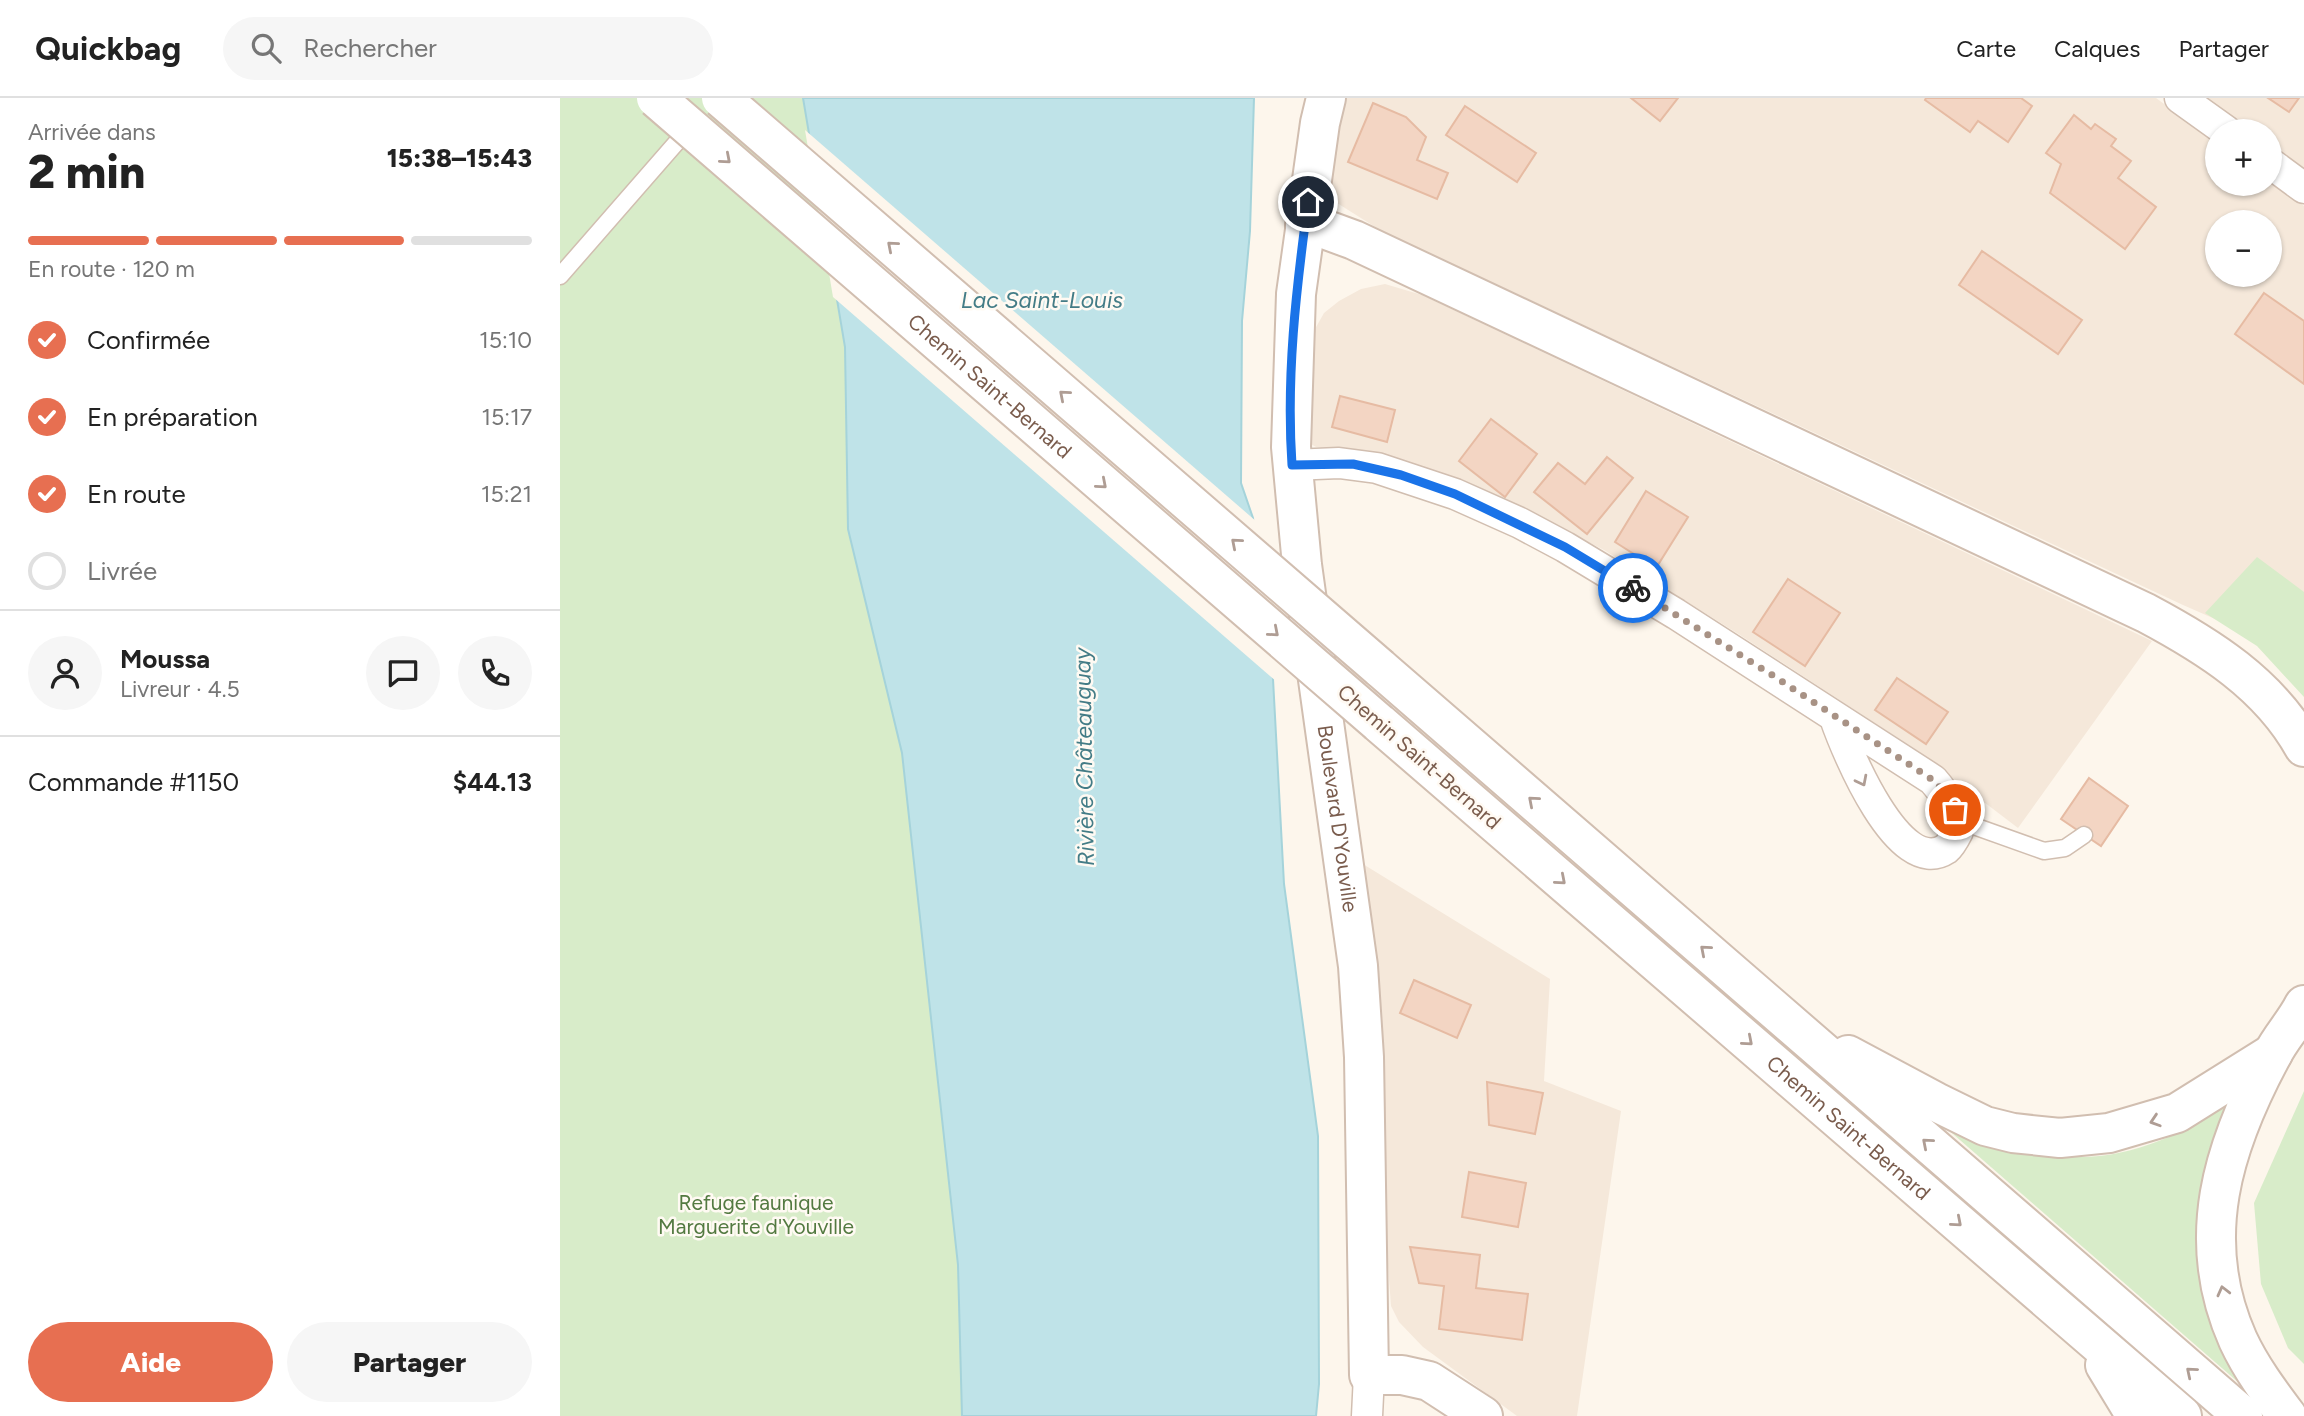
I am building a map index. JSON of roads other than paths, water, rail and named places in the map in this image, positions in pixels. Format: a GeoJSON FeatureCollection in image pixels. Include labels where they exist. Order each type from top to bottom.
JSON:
{"type":"FeatureCollection","features":[{"type":"Feature","properties":{"kind":"street","name":"Chemin Saint-Bernard"},"geometry":{"type":"LineString","coordinates":[[656,98],[2182,1416]]}},
{"type":"Feature","properties":{"kind":"street","name":"Chemin Saint-Bernard"},"geometry":{"type":"LineString","coordinates":[[721,98],[2243,1416]]}},
{"type":"Feature","properties":{"kind":"street","name":"Boulevard D'Youville"},"geometry":{"type":"LineString","coordinates":[[1326,98],[1320,123],[1296,294],[1290,426],[1302,565],[1359,978],[1364,1057],[1369,1375],[1367,1416]]}},
{"type":"Feature","properties":{"kind":"street"},"geometry":{"type":"LineString","coordinates":[[2180,98],[2209,119]]}},
{"type":"Feature","properties":{"kind":"street"},"geometry":{"type":"LineString","coordinates":[[2282,172],[2304,188]]}},
{"type":"Feature","properties":{"kind":"street"},"geometry":{"type":"LineString","coordinates":[[1305,226],[1324,229],[1354,240],[2146,612],[2203,645],[2254,684],[2289,721],[2304,747]]}},
{"type":"Feature","properties":{"kind":"street"},"geometry":{"type":"LineString","coordinates":[[1292,465],[1339,463],[1377,468],[1455,494],[1565,547],[1676,614],[1933,780],[1955,810],[1958,831],[1948,848],[1932,854],[1915,850],[1899,835],[1866,788],[1835,718]]}},
{"type":"Feature","properties":{"kind":"street"},"geometry":{"type":"LineString","coordinates":[[2287,1416],[2255,1372],[2238,1339],[2221,1284],[2216,1237],[2217,1208],[2226,1160],[2234,1136],[2273,1053],[2304,1006]]}},
{"type":"Feature","properties":{"kind":"street"},"geometry":{"type":"LineString","coordinates":[[1793,1027],[1986,1126],[2014,1133],[2060,1138],[2109,1133],[2177,1113],[2273,1053]]}},
{"type":"Feature","properties":{"kind":"street"},"geometry":{"type":"LineString","coordinates":[[2085,1333],[2136,1416]]}},
{"type":"Feature","properties":{"kind":"street"},"geometry":{"type":"LineString","coordinates":[[1369,1375],[1402,1375],[1429,1381],[1483,1416]]}},
{"type":"Feature","properties":{"kind":"lane"},"geometry":{"type":"LineString","coordinates":[[560,276],[690,127]]}},
{"type":"Feature","properties":{"kind":"lane"},"geometry":{"type":"LineString","coordinates":[[1956,820],[2044,850],[2065,848],[2084,835]]}},
{"type":"Feature","properties":{"kind":"water","name":"Lac Saint-Louis"},"geometry":{"type":"Polygon","coordinates":[[[803,98],[1254,98],[1250,231],[1242,321],[1241,483],[1253,518],[1273,679],[1284,884],[1318,1136],[1319,1384],[1316,1416],[962,1416],[958,1265],[902,753],[848,529],[845,347],[803,98]]]}},
{"type":"Feature","properties":{"kind":"water label","name":"Rivière Châteauguay"},"geometry":{"type":"Point","coordinates":[1084,757]}},
{"type":"Feature","properties":{"kind":"park label","name":"Refuge faunique Marguerite d'Youville"},"geometry":{"type":"Point","coordinates":[756,1215]}}]}
